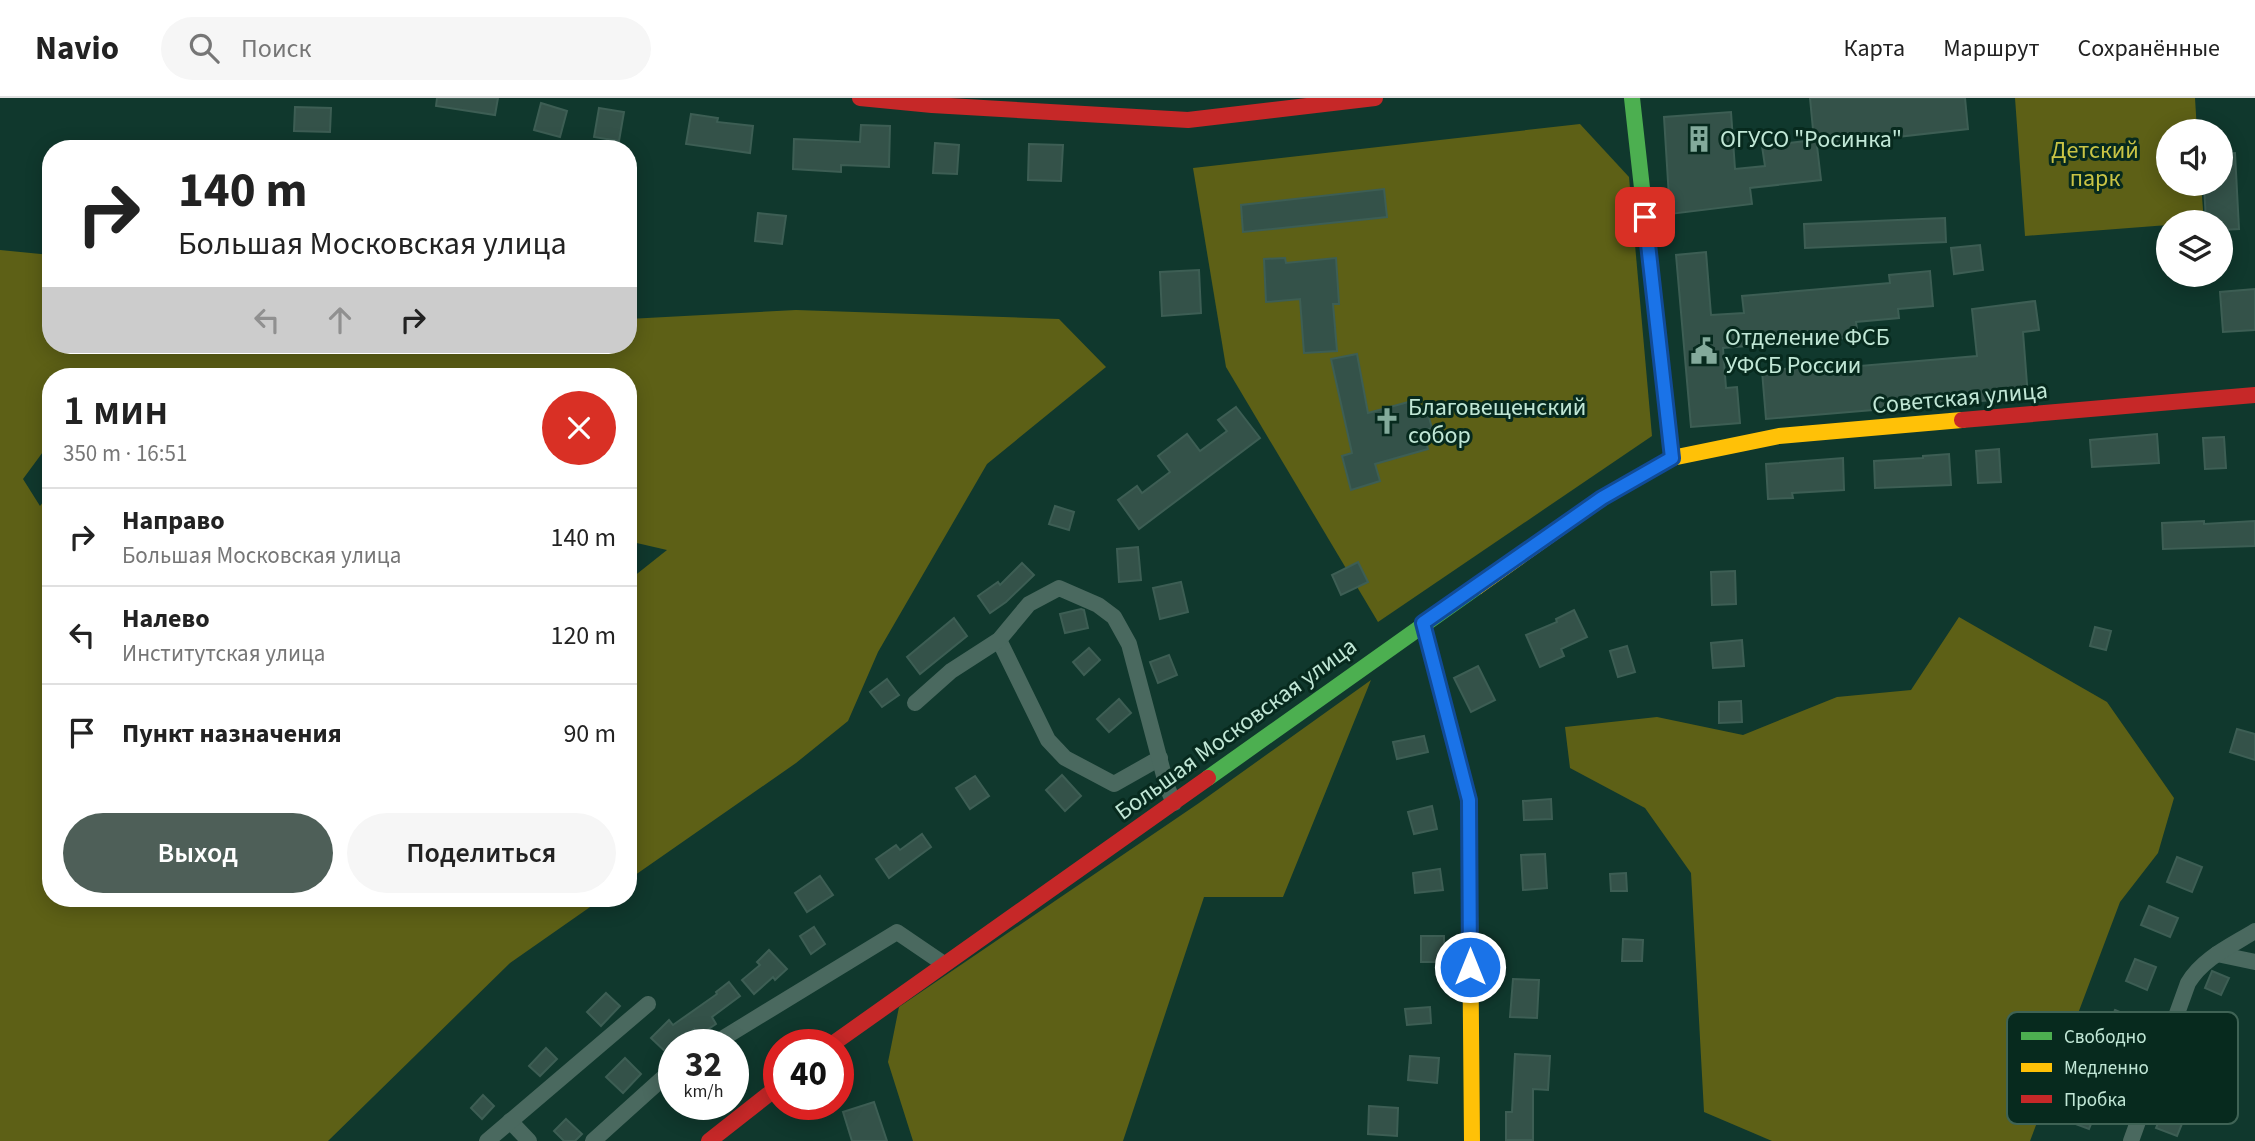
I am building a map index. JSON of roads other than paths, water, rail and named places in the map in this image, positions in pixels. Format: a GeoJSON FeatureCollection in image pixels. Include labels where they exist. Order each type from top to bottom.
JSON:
{"type":"FeatureCollection","features":[{"type":"Feature","properties":{"kind":"main road"},"geometry":{"type":"LineString","coordinates":[[860,98],[932,105],[1188,120],[1375,98]]}},
{"type":"Feature","properties":{"kind":"main road"},"geometry":{"type":"LineString","coordinates":[[1632,98],[1672,458]]}},
{"type":"Feature","properties":{"kind":"main road","name":"Советская улица"},"geometry":{"type":"LineString","coordinates":[[1672,458],[1779,436],[2255,395]]}},
{"type":"Feature","properties":{"kind":"main road","name":"Большая Московская улица"},"geometry":{"type":"LineString","coordinates":[[853,1029],[1602,498],[1672,458]]}},
{"type":"Feature","properties":{"kind":"main road"},"geometry":{"type":"LineString","coordinates":[[1423,623],[1469,800],[1472,1141]]}},
{"type":"Feature","properties":{"kind":"main road"},"geometry":{"type":"LineString","coordinates":[[709,1141],[763,1099]]}},
{"type":"Feature","properties":{"kind":"street"},"geometry":{"type":"LineString","coordinates":[[915,703],[951,671],[999,640],[1030,604],[1059,588],[1098,605],[1114,617],[1129,644],[1167,787],[1174,803]]}},
{"type":"Feature","properties":{"kind":"street"},"geometry":{"type":"LineString","coordinates":[[999,640],[1048,740],[1065,758],[1114,784],[1160,758]]}},
{"type":"Feature","properties":{"kind":"street"},"geometry":{"type":"LineString","coordinates":[[2178,1012],[2196,969],[2255,931]]}},
{"type":"Feature","properties":{"kind":"street"},"geometry":{"type":"LineString","coordinates":[[738,1029],[897,932],[944,964]]}},
{"type":"Feature","properties":{"kind":"street"},"geometry":{"type":"LineString","coordinates":[[2217,954],[2255,962]]}},
{"type":"Feature","properties":{"kind":"street"},"geometry":{"type":"LineString","coordinates":[[487,1141],[648,1004]]}},
{"type":"Feature","properties":{"kind":"street"},"geometry":{"type":"LineString","coordinates":[[593,1141],[658,1082]]}},
{"type":"Feature","properties":{"kind":"street"},"geometry":{"type":"LineString","coordinates":[[510,1121],[529,1141]]}},
{"type":"Feature","properties":{"kind":"street"},"geometry":{"type":"LineString","coordinates":[[2131,1141],[2137,1124]]}},
{"type":"Feature","properties":{"kind":"place","name":"ОГУСО \"Росинка\""},"geometry":{"type":"Point","coordinates":[1699,139]}},
{"type":"Feature","properties":{"kind":"place","name":"Отделение ФСБ УФСБ России"},"geometry":{"type":"Point","coordinates":[1704,351]}},
{"type":"Feature","properties":{"kind":"place","name":"Благовещенский собор"},"geometry":{"type":"Point","coordinates":[1387,421]}},
{"type":"Feature","properties":{"kind":"park label","name":"Детский парк"},"geometry":{"type":"Point","coordinates":[2095,164]}}]}
